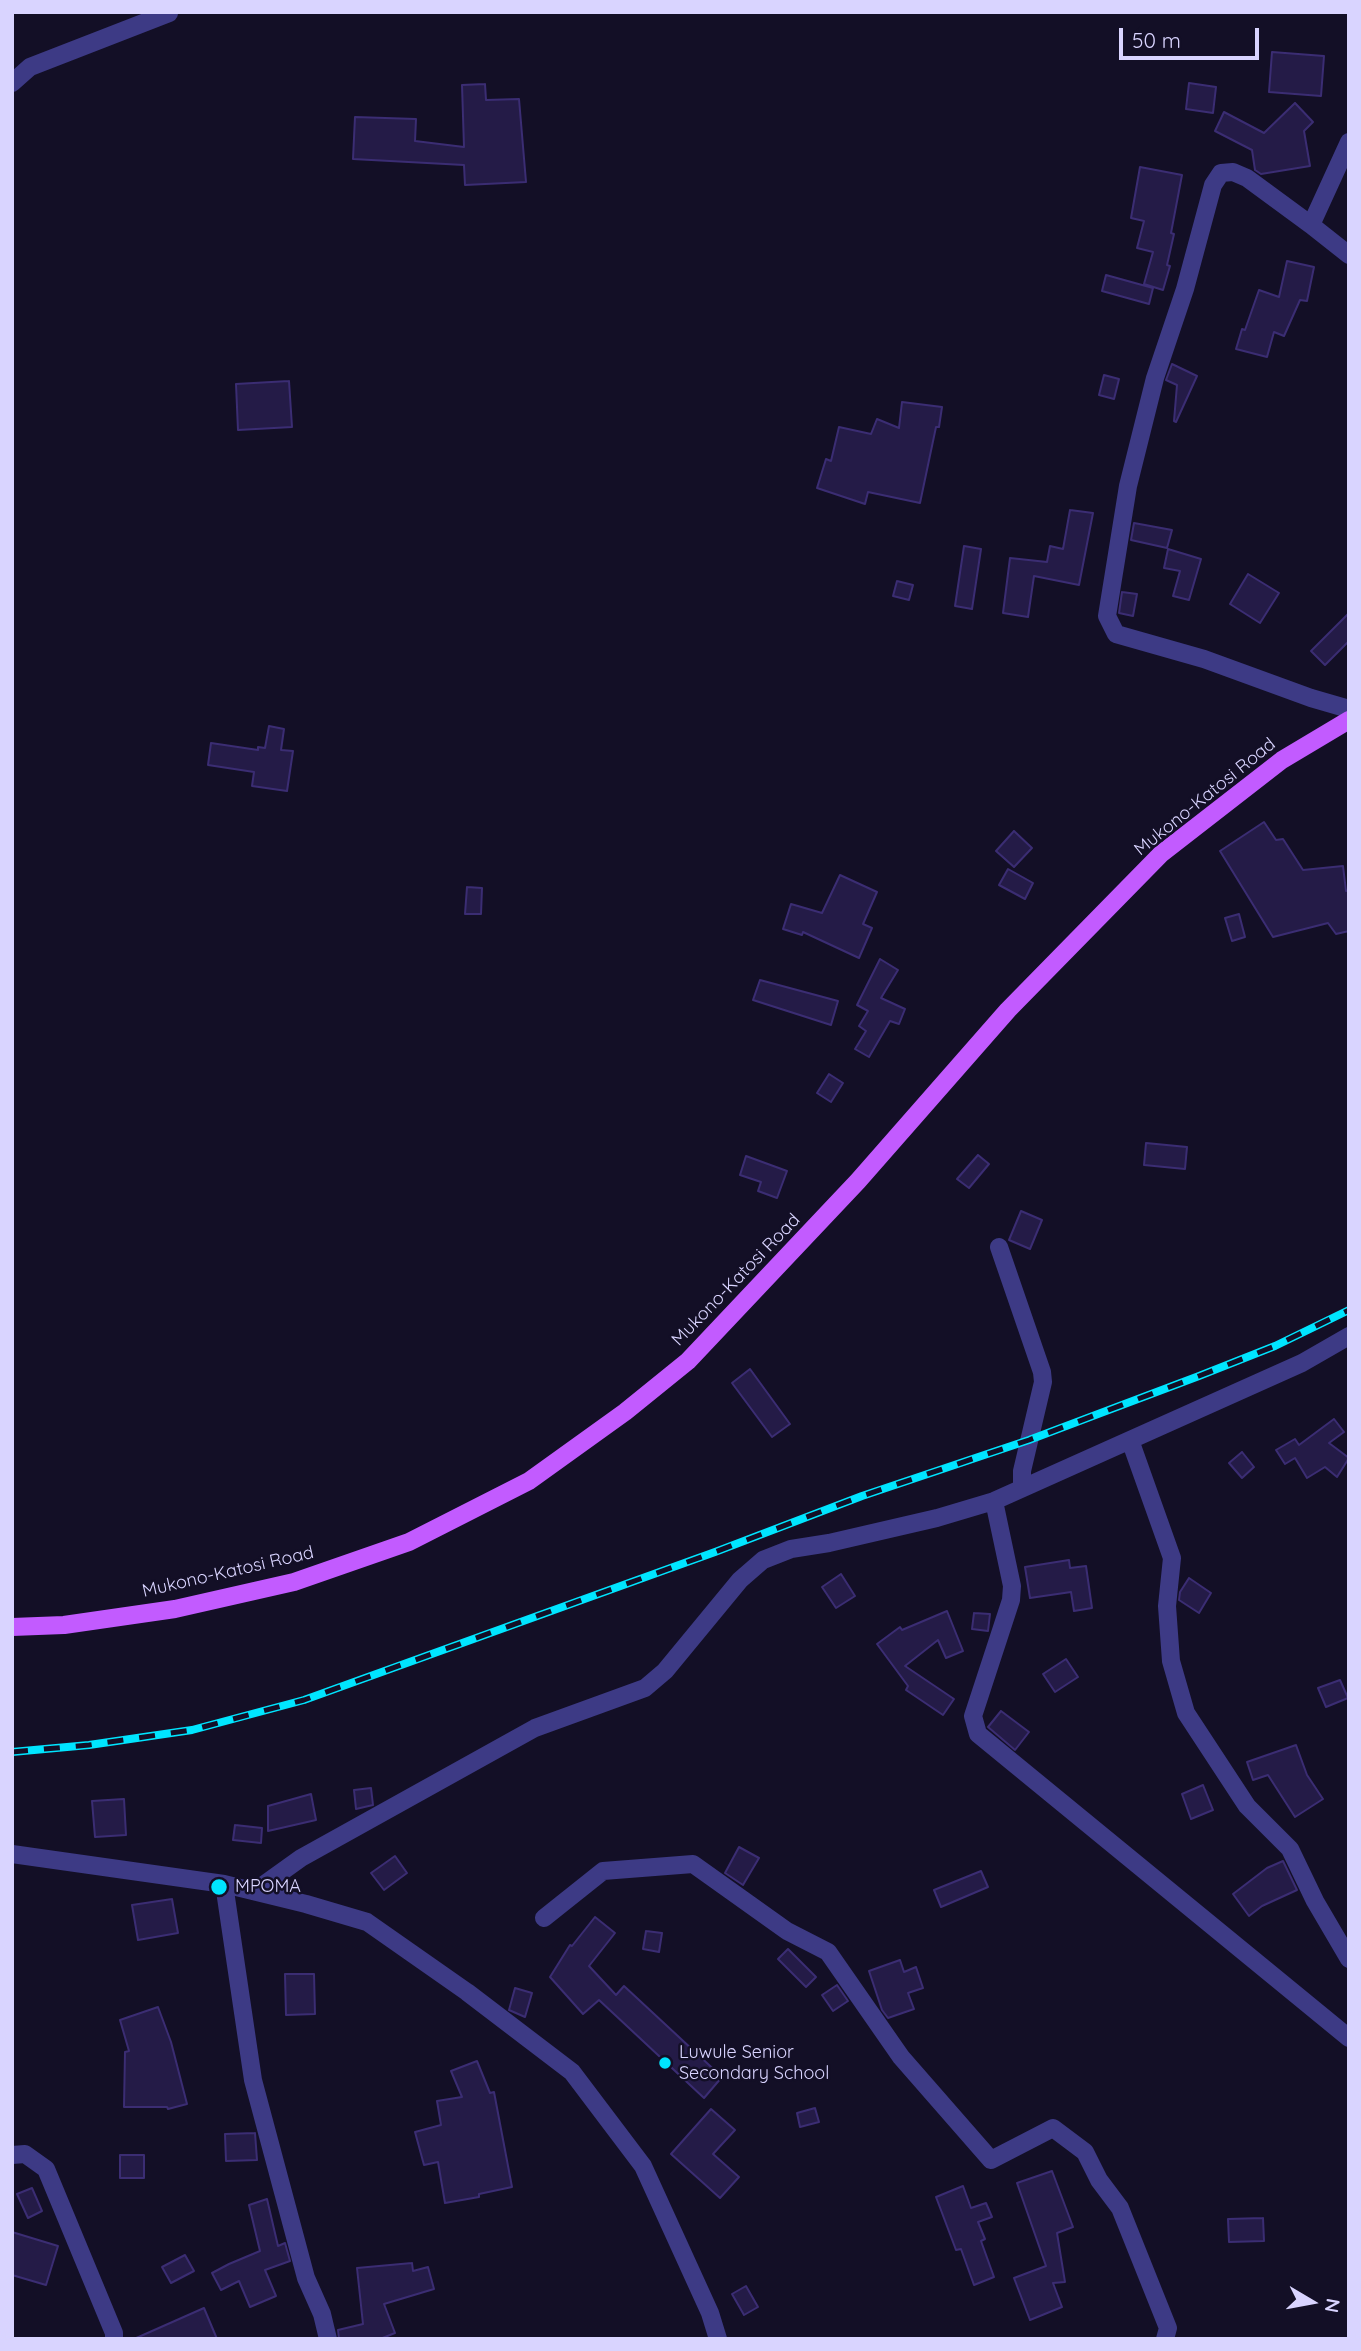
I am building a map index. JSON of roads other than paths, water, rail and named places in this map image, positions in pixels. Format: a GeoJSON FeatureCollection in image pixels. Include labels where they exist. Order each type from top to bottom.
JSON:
{"type":"FeatureCollection","features":[{"type":"Feature","properties":{"kind":"main road","name":"Mukono-Katosi Road"},"geometry":{"type":"LineString","coordinates":[[12,1628],[64,1625],[175,1609],[294,1582],[409,1542],[528,1481],[625,1412],[688,1362],[858,1181],[1008,1010],[1161,854],[1282,760],[1349,720]]}},
{"type":"Feature","properties":{"kind":"street"},"geometry":{"type":"LineString","coordinates":[[12,83],[30,67],[169,13]]}},
{"type":"Feature","properties":{"kind":"street"},"geometry":{"type":"LineString","coordinates":[[1311,225],[1349,142]]}},
{"type":"Feature","properties":{"kind":"street"},"geometry":{"type":"LineString","coordinates":[[1349,255],[1247,178],[1233,172],[1221,173],[1213,186],[1185,289],[1155,378],[1128,485],[1107,616],[1116,634],[1204,659],[1349,709]]}},
{"type":"Feature","properties":{"kind":"street"},"geometry":{"type":"LineString","coordinates":[[999,1247],[1044,1382],[1022,1471],[1022,1488]]}},
{"type":"Feature","properties":{"kind":"street"},"geometry":{"type":"LineString","coordinates":[[255,1891],[301,1858],[535,1728],[645,1688],[664,1671],[740,1580],[763,1560],[791,1549],[937,1518],[994,1501],[1302,1363],[1349,1336]]}},
{"type":"Feature","properties":{"kind":"street"},"geometry":{"type":"LineString","coordinates":[[1130,1440],[1172,1558],[1167,1606],[1171,1661],[1185,1713],[1247,1806],[1290,1849],[1315,1901],[1349,1959]]}},
{"type":"Feature","properties":{"kind":"street"},"geometry":{"type":"LineString","coordinates":[[994,1501],[1012,1586],[1011,1600],[973,1716],[978,1734],[1349,2038]]}},
{"type":"Feature","properties":{"kind":"street"},"geometry":{"type":"LineString","coordinates":[[12,1854],[224,1884],[367,1922],[467,1992],[572,2072],[643,2166],[710,2313],[718,2339]]}},
{"type":"Feature","properties":{"kind":"street"},"geometry":{"type":"LineString","coordinates":[[544,1918],[603,1871],[693,1864],[787,1931],[828,1952],[901,2057],[990,2160],[1053,2128],[1085,2152],[1099,2180],[1120,2208],[1168,2328],[1165,2339]]}},
{"type":"Feature","properties":{"kind":"street"},"geometry":{"type":"LineString","coordinates":[[224,1884],[253,2080],[306,2278],[322,2314],[328,2339]]}},
{"type":"Feature","properties":{"kind":"street"},"geometry":{"type":"LineString","coordinates":[[12,2155],[25,2154],[46,2169],[114,2333],[114,2339]]}},
{"type":"Feature","properties":{"kind":"railway"},"geometry":{"type":"LineString","coordinates":[[12,1752],[89,1745],[192,1730],[304,1700],[715,1552],[862,1496],[1029,1440],[1275,1346],[1349,1310]]}},
{"type":"Feature","properties":{"kind":"place","name":"MPOMA"},"geometry":{"type":"Point","coordinates":[219,1887]}},
{"type":"Feature","properties":{"kind":"place","name":"Luwule Senior Secondary School"},"geometry":{"type":"Point","coordinates":[665,2063]}}]}
